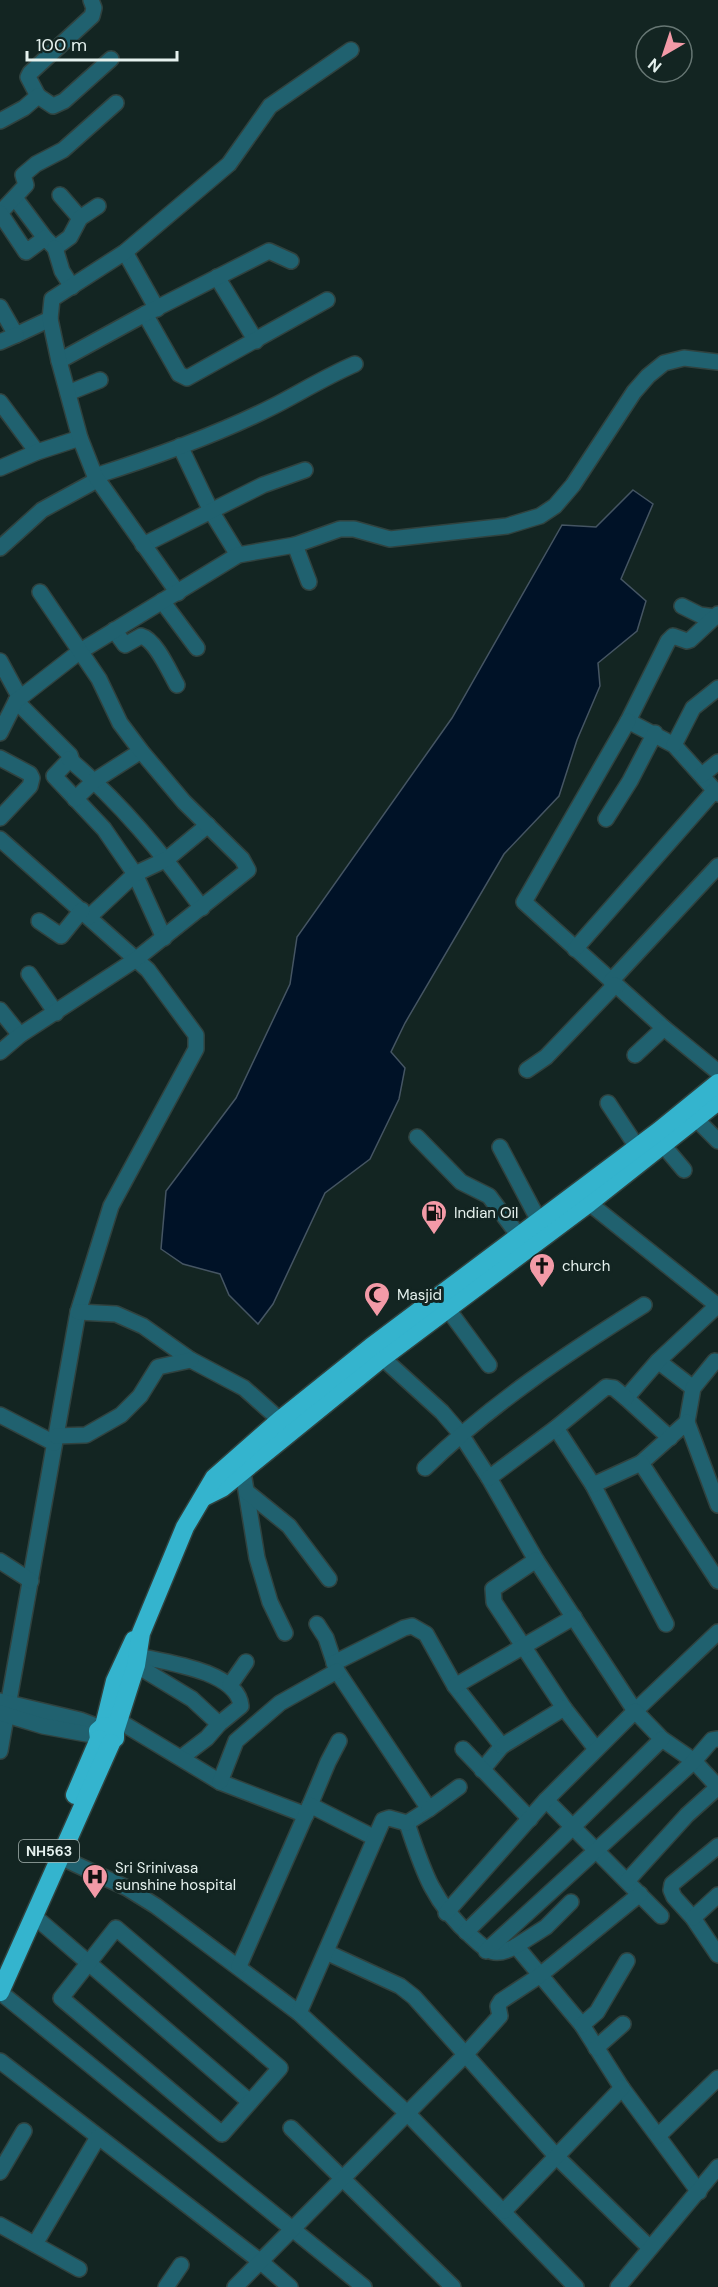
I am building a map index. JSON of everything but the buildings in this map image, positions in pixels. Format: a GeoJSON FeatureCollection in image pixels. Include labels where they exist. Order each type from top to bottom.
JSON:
{"type":"FeatureCollection","features":[{"type":"Feature","properties":{"kind":"highway","name":"NH563"},"geometry":{"type":"LineString","coordinates":[[204,1497],[222,1488],[243,1472],[376,1353],[519,1236],[718,1083]]}},
{"type":"Feature","properties":{"kind":"highway","name":"NH563"},"geometry":{"type":"LineString","coordinates":[[0,1992],[60,1857],[137,1660],[141,1633],[185,1527],[214,1478],[280,1420],[376,1353],[447,1308],[589,1203],[718,1101]]}},
{"type":"Feature","properties":{"kind":"highway","name":"NH563"},"geometry":{"type":"LineString","coordinates":[[0,1964],[107,1732],[115,1681],[131,1644],[141,1633]]}},
{"type":"Feature","properties":{"kind":"street"},"geometry":{"type":"LineString","coordinates":[[91,0],[94,8],[92,16],[28,77],[38,96],[50,105],[56,106],[64,102],[111,59]]}},
{"type":"Feature","properties":{"kind":"street"},"geometry":{"type":"LineString","coordinates":[[178,593],[96,478],[80,438],[59,361],[50,319],[52,299],[125,252],[229,164],[270,106],[351,50]]}},
{"type":"Feature","properties":{"kind":"street"},"geometry":{"type":"LineString","coordinates":[[0,121],[24,108],[38,96]]}},
{"type":"Feature","properties":{"kind":"street"},"geometry":{"type":"LineString","coordinates":[[98,206],[80,218],[70,237],[26,252],[0,213],[27,185],[23,175],[36,164],[63,150],[116,103]]}},
{"type":"Feature","properties":{"kind":"street"},"geometry":{"type":"LineString","coordinates":[[60,195],[80,218]]}},
{"type":"Feature","properties":{"kind":"street"},"geometry":{"type":"LineString","coordinates":[[15,198],[50,243],[72,287]]}},
{"type":"Feature","properties":{"kind":"street"},"geometry":{"type":"LineString","coordinates":[[59,361],[269,251],[291,261]]}},
{"type":"Feature","properties":{"kind":"street"},"geometry":{"type":"LineString","coordinates":[[125,252],[179,374],[184,377],[193,376],[327,300]]}},
{"type":"Feature","properties":{"kind":"street"},"geometry":{"type":"LineString","coordinates":[[216,277],[256,341]]}},
{"type":"Feature","properties":{"kind":"street"},"geometry":{"type":"LineString","coordinates":[[0,308],[16,334]]}},
{"type":"Feature","properties":{"kind":"street"},"geometry":{"type":"LineString","coordinates":[[0,342],[50,319]]}},
{"type":"Feature","properties":{"kind":"street"},"geometry":{"type":"LineString","coordinates":[[2,725],[18,699],[79,652],[238,555],[296,545],[340,529],[354,529],[390,539],[507,526],[540,516],[555,506],[573,485],[633,392],[648,376],[664,363],[684,358],[718,362]]}},
{"type":"Feature","properties":{"kind":"street"},"geometry":{"type":"LineString","coordinates":[[0,548],[42,510],[96,478],[234,425],[320,379],[355,364]]}},
{"type":"Feature","properties":{"kind":"street"},"geometry":{"type":"LineString","coordinates":[[68,393],[100,380]]}},
{"type":"Feature","properties":{"kind":"street"},"geometry":{"type":"LineString","coordinates":[[0,402],[37,452]]}},
{"type":"Feature","properties":{"kind":"street"},"geometry":{"type":"LineString","coordinates":[[0,468],[37,452],[80,438]]}},
{"type":"Feature","properties":{"kind":"street"},"geometry":{"type":"LineString","coordinates":[[180,446],[211,511],[238,555]]}},
{"type":"Feature","properties":{"kind":"street"},"geometry":{"type":"LineString","coordinates":[[143,545],[263,485],[305,470]]}},
{"type":"Feature","properties":{"kind":"street"},"geometry":{"type":"LineString","coordinates":[[296,545],[309,582]]}},
{"type":"Feature","properties":{"kind":"street"},"geometry":{"type":"LineString","coordinates":[[0,1052],[20,1035],[135,960],[248,870],[242,859],[184,802],[141,752],[120,723],[99,679],[40,592]]}},
{"type":"Feature","properties":{"kind":"street"},"geometry":{"type":"LineString","coordinates":[[162,601],[197,648]]}},
{"type":"Feature","properties":{"kind":"street"},"geometry":{"type":"LineString","coordinates":[[682,606],[700,615],[717,615]]}},
{"type":"Feature","properties":{"kind":"street"},"geometry":{"type":"LineString","coordinates":[[717,615],[690,640],[673,636],[668,641],[628,721],[524,902],[664,1028],[718,1072]]}},
{"type":"Feature","properties":{"kind":"street"},"geometry":{"type":"LineString","coordinates":[[114,630],[126,645],[141,636],[148,639],[162,656],[177,685]]}},
{"type":"Feature","properties":{"kind":"street"},"geometry":{"type":"LineString","coordinates":[[0,661],[18,699],[70,755],[54,776],[104,829],[135,874],[164,938]]}},
{"type":"Feature","properties":{"kind":"street"},"geometry":{"type":"LineString","coordinates":[[674,745],[693,708],[718,688]]}},
{"type":"Feature","properties":{"kind":"street"},"geometry":{"type":"LineString","coordinates":[[575,949],[716,792],[674,745],[655,733],[628,721]]}},
{"type":"Feature","properties":{"kind":"street"},"geometry":{"type":"LineString","coordinates":[[606,819],[630,781],[655,733]]}},
{"type":"Feature","properties":{"kind":"street"},"geometry":{"type":"LineString","coordinates":[[75,799],[94,781],[141,752]]}},
{"type":"Feature","properties":{"kind":"street"},"geometry":{"type":"LineString","coordinates":[[0,758],[30,774],[32,778],[30,786],[0,818]]}},
{"type":"Feature","properties":{"kind":"street"},"geometry":{"type":"LineString","coordinates":[[69,759],[120,805],[167,859],[202,908]]}},
{"type":"Feature","properties":{"kind":"street"},"geometry":{"type":"LineString","coordinates":[[702,775],[718,762]]}},
{"type":"Feature","properties":{"kind":"street"},"geometry":{"type":"LineString","coordinates":[[39,921],[61,936],[135,874],[167,859],[208,825]]}},
{"type":"Feature","properties":{"kind":"street"},"geometry":{"type":"LineString","coordinates":[[0,839],[148,970],[196,1035],[196,1049],[111,1206],[78,1312],[31,1581],[4,1708],[0,1751]]}},
{"type":"Feature","properties":{"kind":"street"},"geometry":{"type":"LineString","coordinates":[[527,1071],[546,1057],[615,984],[718,866]]}},
{"type":"Feature","properties":{"kind":"street"},"geometry":{"type":"LineString","coordinates":[[29,974],[56,1012]]}},
{"type":"Feature","properties":{"kind":"street"},"geometry":{"type":"LineString","coordinates":[[0,1010],[20,1035]]}},
{"type":"Feature","properties":{"kind":"street"},"geometry":{"type":"LineString","coordinates":[[635,1055],[664,1028]]}},
{"type":"Feature","properties":{"kind":"street"},"geometry":{"type":"LineString","coordinates":[[608,1103],[637,1147]]}},
{"type":"Feature","properties":{"kind":"street"},"geometry":{"type":"LineString","coordinates":[[696,1119],[718,1142]]}},
{"type":"Feature","properties":{"kind":"street"},"geometry":{"type":"LineString","coordinates":[[417,1137],[462,1182],[489,1196],[519,1236]]}},
{"type":"Feature","properties":{"kind":"street"},"geometry":{"type":"LineString","coordinates":[[663,1145],[684,1170]]}},
{"type":"Feature","properties":{"kind":"street"},"geometry":{"type":"LineString","coordinates":[[500,1147],[539,1221]]}},
{"type":"Feature","properties":{"kind":"street"},"geometry":{"type":"LineString","coordinates":[[589,1203],[718,1305],[658,1361],[626,1398]]}},
{"type":"Feature","properties":{"kind":"street"},"geometry":{"type":"LineString","coordinates":[[425,1468],[460,1433],[562,1356],[644,1305]]}},
{"type":"Feature","properties":{"kind":"street"},"geometry":{"type":"LineString","coordinates":[[447,1308],[489,1365]]}},
{"type":"Feature","properties":{"kind":"street"},"geometry":{"type":"LineString","coordinates":[[78,1312],[116,1314],[143,1326],[191,1360],[244,1388],[280,1420]]}},
{"type":"Feature","properties":{"kind":"street"},"geometry":{"type":"LineString","coordinates":[[376,1353],[442,1412],[460,1433],[536,1560],[635,1711],[662,1739],[694,1761],[718,1787],[687,1815],[628,1880]]}},
{"type":"Feature","properties":{"kind":"street"},"geometry":{"type":"LineString","coordinates":[[0,1415],[55,1440],[86,1435],[121,1415],[140,1396],[158,1367],[191,1360]]}},
{"type":"Feature","properties":{"kind":"street"},"geometry":{"type":"LineString","coordinates":[[658,1361],[693,1388]]}},
{"type":"Feature","properties":{"kind":"street"},"geometry":{"type":"LineString","coordinates":[[715,1361],[693,1388],[687,1422],[718,1505]]}},
{"type":"Feature","properties":{"kind":"street"},"geometry":{"type":"LineString","coordinates":[[489,1478],[606,1387],[614,1388],[670,1438]]}},
{"type":"Feature","properties":{"kind":"street"},"geometry":{"type":"LineString","coordinates":[[593,1485],[641,1463],[687,1422]]}},
{"type":"Feature","properties":{"kind":"street"},"geometry":{"type":"LineString","coordinates":[[556,1428],[593,1485],[666,1624]]}},
{"type":"Feature","properties":{"kind":"street"},"geometry":{"type":"LineString","coordinates":[[641,1463],[718,1581]]}},
{"type":"Feature","properties":{"kind":"street"},"geometry":{"type":"LineString","coordinates":[[243,1472],[257,1558],[270,1602],[285,1633]]}},
{"type":"Feature","properties":{"kind":"street"},"geometry":{"type":"LineString","coordinates":[[247,1492],[289,1527],[329,1579]]}},
{"type":"Feature","properties":{"kind":"street"},"geometry":{"type":"LineString","coordinates":[[536,1560],[492,1592],[494,1602],[564,1708],[596,1749]]}},
{"type":"Feature","properties":{"kind":"street"},"geometry":{"type":"LineString","coordinates":[[0,1561],[31,1581]]}},
{"type":"Feature","properties":{"kind":"street"},"geometry":{"type":"LineString","coordinates":[[455,1686],[574,1617]]}},
{"type":"Feature","properties":{"kind":"street"},"geometry":{"type":"LineString","coordinates":[[317,1624],[326,1638],[336,1667],[429,1809]]}},
{"type":"Feature","properties":{"kind":"street"},"geometry":{"type":"LineString","coordinates":[[220,1782],[236,1741],[280,1702],[336,1667],[404,1628],[412,1626],[426,1634],[455,1686],[502,1746]]}},
{"type":"Feature","properties":{"kind":"street"},"geometry":{"type":"LineString","coordinates":[[446,1913],[546,1800],[718,1632]]}},
{"type":"Feature","properties":{"kind":"street"},"geometry":{"type":"LineString","coordinates":[[137,1660],[192,1699],[216,1728],[236,1741]]}},
{"type":"Feature","properties":{"kind":"street"},"geometry":{"type":"LineString","coordinates":[[137,1660],[203,1672],[230,1685],[240,1700],[241,1706],[182,1757]]}},
{"type":"Feature","properties":{"kind":"street"},"geometry":{"type":"LineString","coordinates":[[230,1685],[246,1662]]}},
{"type":"Feature","properties":{"kind":"street"},"geometry":{"type":"LineString","coordinates":[[4,1708],[43,1726],[107,1732],[182,1757],[220,1782],[308,1810],[375,1838]]}},
{"type":"Feature","properties":{"kind":"street"},"geometry":{"type":"LineString","coordinates":[[482,1770],[502,1746],[564,1708]]}},
{"type":"Feature","properties":{"kind":"street"},"geometry":{"type":"LineString","coordinates":[[466,1932],[662,1739]]}},
{"type":"Feature","properties":{"kind":"street"},"geometry":{"type":"LineString","coordinates":[[486,1951],[694,1761],[712,1740],[718,1739]]}},
{"type":"Feature","properties":{"kind":"street"},"geometry":{"type":"LineString","coordinates":[[239,1966],[339,1741]]}},
{"type":"Feature","properties":{"kind":"street"},"geometry":{"type":"LineString","coordinates":[[463,1749],[530,1819]]}},
{"type":"Feature","properties":{"kind":"street"},"geometry":{"type":"LineString","coordinates":[[299,2013],[375,1838],[386,1819],[407,1823],[459,1787]]}},
{"type":"Feature","properties":{"kind":"street"},"geometry":{"type":"LineString","coordinates":[[546,1800],[628,1880],[661,1916]]}},
{"type":"Feature","properties":{"kind":"street"},"geometry":{"type":"LineString","coordinates":[[407,1823],[423,1870],[446,1913],[486,1951],[505,1952],[516,1946],[546,1927],[571,1902]]}},
{"type":"Feature","properties":{"kind":"street"},"geometry":{"type":"LineString","coordinates":[[717,1951],[693,1918],[674,1898],[671,1890],[672,1884],[718,1846]]}},
{"type":"Feature","properties":{"kind":"street"},"geometry":{"type":"LineString","coordinates":[[60,1857],[127,1887],[239,1966],[299,2013],[407,2112],[576,2287]]}},
{"type":"Feature","properties":{"kind":"street"},"geometry":{"type":"LineString","coordinates":[[235,2287],[464,2055],[500,2016],[498,2006],[501,2001],[539,1976],[640,1894]]}},
{"type":"Feature","properties":{"kind":"street"},"geometry":{"type":"LineString","coordinates":[[693,1918],[718,1895]]}},
{"type":"Feature","properties":{"kind":"street"},"geometry":{"type":"LineString","coordinates":[[533,1907],[546,1927]]}},
{"type":"Feature","properties":{"kind":"street"},"geometry":{"type":"LineString","coordinates":[[34,1916],[250,2102]]}},
{"type":"Feature","properties":{"kind":"street"},"geometry":{"type":"LineString","coordinates":[[116,1928],[280,2068],[222,2134],[61,1998],[88,1964],[116,1928]]}},
{"type":"Feature","properties":{"kind":"street"},"geometry":{"type":"LineString","coordinates":[[516,1946],[582,2025],[622,2088],[699,2192]]}},
{"type":"Feature","properties":{"kind":"street"},"geometry":{"type":"LineString","coordinates":[[326,1952],[400,1986],[414,1997],[557,2157],[650,2248]]}},
{"type":"Feature","properties":{"kind":"street"},"geometry":{"type":"LineString","coordinates":[[582,2025],[597,2012],[627,1961]]}},
{"type":"Feature","properties":{"kind":"street"},"geometry":{"type":"LineString","coordinates":[[0,1992],[293,2227],[364,2287]]}},
{"type":"Feature","properties":{"kind":"street"},"geometry":{"type":"LineString","coordinates":[[596,2048],[623,2024]]}},
{"type":"Feature","properties":{"kind":"street"},"geometry":{"type":"LineString","coordinates":[[0,2061],[261,2262],[290,2287]]}},
{"type":"Feature","properties":{"kind":"street"},"geometry":{"type":"LineString","coordinates":[[658,2136],[718,2078]]}},
{"type":"Feature","properties":{"kind":"street"},"geometry":{"type":"LineString","coordinates":[[504,2211],[622,2088]]}},
{"type":"Feature","properties":{"kind":"street"},"geometry":{"type":"LineString","coordinates":[[291,2128],[343,2176],[453,2287]]}},
{"type":"Feature","properties":{"kind":"street"},"geometry":{"type":"LineString","coordinates":[[0,2172],[24,2131]]}},
{"type":"Feature","properties":{"kind":"street"},"geometry":{"type":"LineString","coordinates":[[34,2244],[98,2137]]}},
{"type":"Feature","properties":{"kind":"street"},"geometry":{"type":"LineString","coordinates":[[618,2287],[718,2169]]}},
{"type":"Feature","properties":{"kind":"street"},"geometry":{"type":"LineString","coordinates":[[0,2225],[79,2269]]}},
{"type":"Feature","properties":{"kind":"street"},"geometry":{"type":"LineString","coordinates":[[166,2287],[181,2265]]}},
{"type":"Feature","properties":{"kind":"water"},"geometry":{"type":"Polygon","coordinates":[[[633,490],[653,504],[621,579],[646,601],[637,631],[598,663],[600,686],[577,740],[559,796],[504,854],[405,1023],[391,1052],[405,1068],[399,1099],[370,1159],[325,1193],[273,1304],[258,1324],[229,1295],[220,1274],[183,1264],[161,1249],[166,1191],[236,1098],[290,984],[297,937],[452,718],[562,525],[596,527],[633,490]]]}},
{"type":"Feature","properties":{"kind":"place","name":"Indian Oil"},"geometry":{"type":"Point","coordinates":[434,1236]}},
{"type":"Feature","properties":{"kind":"place","name":"church"},"geometry":{"type":"Point","coordinates":[542,1289]}},
{"type":"Feature","properties":{"kind":"place","name":"Masjid"},"geometry":{"type":"Point","coordinates":[377,1318]}},
{"type":"Feature","properties":{"kind":"place","name":"Sri Srinivasa sunshine hospital"},"geometry":{"type":"Point","coordinates":[95,1900]}}]}
